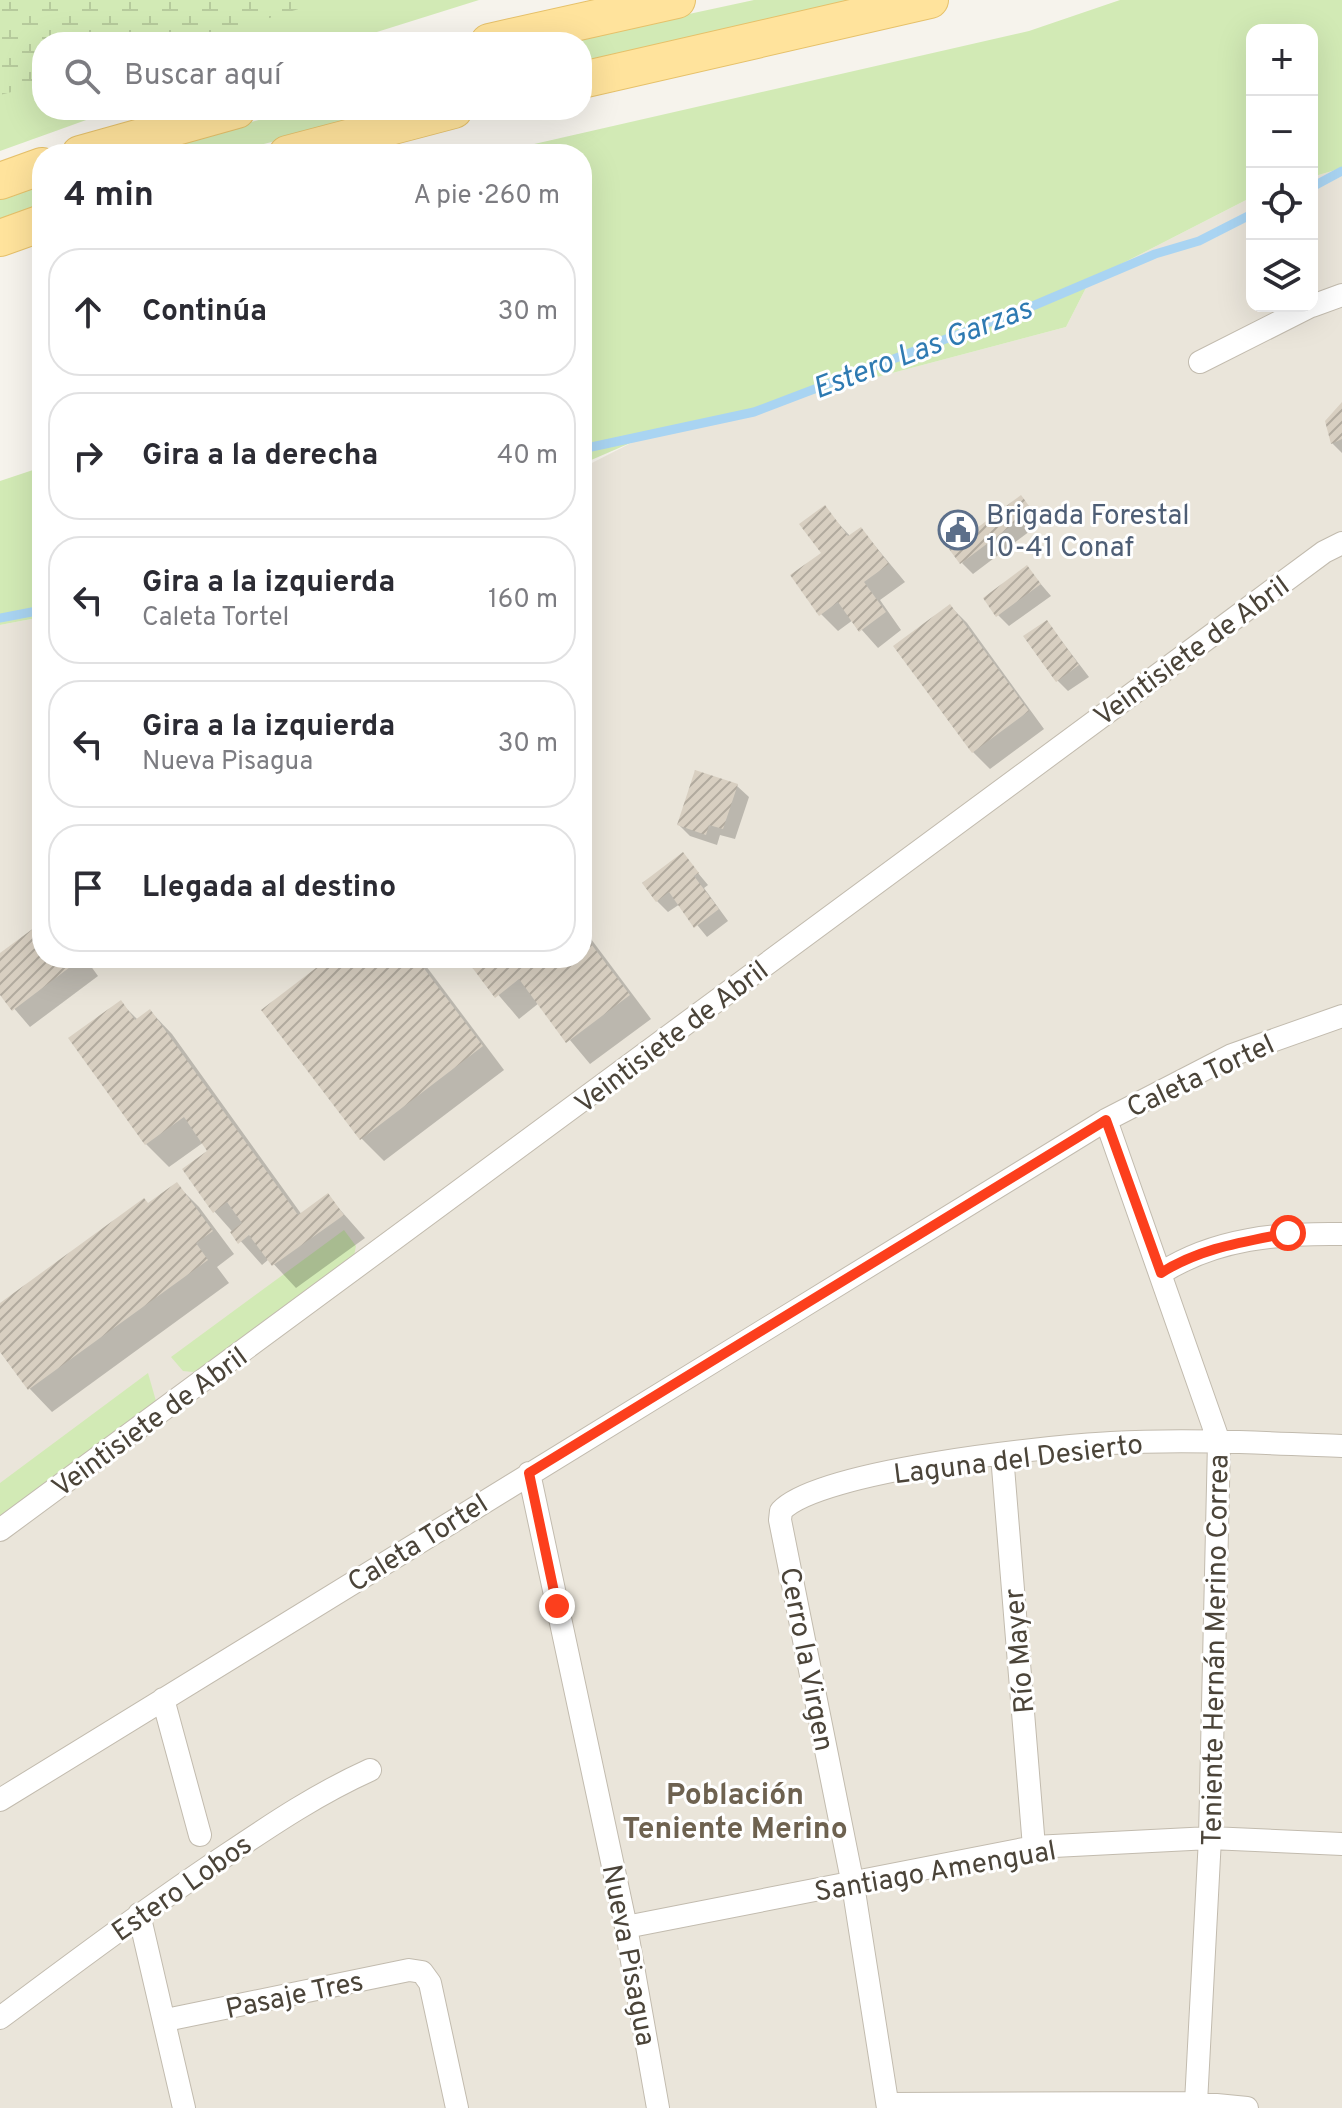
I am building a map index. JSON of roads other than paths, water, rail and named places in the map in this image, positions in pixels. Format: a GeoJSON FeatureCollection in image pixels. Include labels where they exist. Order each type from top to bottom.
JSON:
{"type":"FeatureCollection","features":[{"type":"Feature","properties":{"kind":"main road"},"geometry":{"type":"LineString","coordinates":[[534,32],[677,0]]}},
{"type":"Feature","properties":{"kind":"main road"},"geometry":{"type":"LineString","coordinates":[[592,78],[930,0]]}},
{"type":"Feature","properties":{"kind":"main road"},"geometry":{"type":"LineString","coordinates":[[116,144],[201,120]]}},
{"type":"Feature","properties":{"kind":"main road"},"geometry":{"type":"LineString","coordinates":[[325,144],[416,120]]}},
{"type":"Feature","properties":{"kind":"main road"},"geometry":{"type":"LineString","coordinates":[[0,181],[32,170]]}},
{"type":"Feature","properties":{"kind":"main road"},"geometry":{"type":"LineString","coordinates":[[0,238],[32,227]]}},
{"type":"Feature","properties":{"kind":"street"},"geometry":{"type":"LineString","coordinates":[[1318,304],[1342,295]]}},
{"type":"Feature","properties":{"kind":"street"},"geometry":{"type":"LineString","coordinates":[[1200,362],[1299,312]]}},
{"type":"Feature","properties":{"kind":"street","name":"Veintisiete de Abril"},"geometry":{"type":"LineString","coordinates":[[0,1530],[1324,552],[1342,543]]}},
{"type":"Feature","properties":{"kind":"street","name":"Caleta Tortel"},"geometry":{"type":"LineString","coordinates":[[0,1800],[1106,1120],[1232,1055],[1342,1016]]}},
{"type":"Feature","properties":{"kind":"street","name":"Teniente Hernán Merino Correa"},"geometry":{"type":"LineString","coordinates":[[1106,1120],[1219,1442],[1210,1838],[1196,2103]]}},
{"type":"Feature","properties":{"kind":"street"},"geometry":{"type":"LineString","coordinates":[[1161,1273],[1184,1258],[1222,1245],[1288,1233],[1342,1234]]}},
{"type":"Feature","properties":{"kind":"street","name":"Laguna del Desierto"},"geometry":{"type":"LineString","coordinates":[[795,1501],[861,1478],[1002,1455],[1110,1443],[1219,1442],[1342,1446]]}},
{"type":"Feature","properties":{"kind":"street","name":"Río Mayer"},"geometry":{"type":"LineString","coordinates":[[1002,1455],[1034,1847]]}},
{"type":"Feature","properties":{"kind":"street","name":"Nueva Pisagua"},"geometry":{"type":"LineString","coordinates":[[529,1473],[626,1927],[658,2108]]}},
{"type":"Feature","properties":{"kind":"street","name":"Cerro la Virgen"},"geometry":{"type":"LineString","coordinates":[[795,1501],[781,1511],[780,1520],[853,1885],[888,2106]]}},
{"type":"Feature","properties":{"kind":"street"},"geometry":{"type":"LineString","coordinates":[[163,1699],[200,1835]]}},
{"type":"Feature","properties":{"kind":"street","name":"Estero Lobos"},"geometry":{"type":"LineString","coordinates":[[0,2018],[139,1914],[292,1812],[370,1770]]}},
{"type":"Feature","properties":{"kind":"street","name":"Santiago Amengual"},"geometry":{"type":"LineString","coordinates":[[626,1927],[853,1885],[1034,1847],[1210,1838],[1342,1844]]}},
{"type":"Feature","properties":{"kind":"street"},"geometry":{"type":"LineString","coordinates":[[139,1914],[184,2108]]}},
{"type":"Feature","properties":{"kind":"street","name":"Pasaje Tres"},"geometry":{"type":"LineString","coordinates":[[166,2020],[409,1970],[422,1972],[430,1983],[457,2108]]}},
{"type":"Feature","properties":{"kind":"street"},"geometry":{"type":"LineString","coordinates":[[888,2106],[1196,2103],[1247,2108]]}},
{"type":"Feature","properties":{"kind":"waterway","name":"Estero Las Garzas"},"geometry":{"type":"LineString","coordinates":[[1318,184],[1342,171]]}},
{"type":"Feature","properties":{"kind":"waterway","name":"Estero Las Garzas"},"geometry":{"type":"LineString","coordinates":[[592,447],[754,412],[1035,305],[1155,254],[1199,241],[1246,217]]}},
{"type":"Feature","properties":{"kind":"waterway","name":"Estero Las Garzas"},"geometry":{"type":"LineString","coordinates":[[0,618],[32,612]]}},
{"type":"Feature","properties":{"kind":"place","name":"Brigada Forestal 10-41 Conaf"},"geometry":{"type":"Point","coordinates":[958,530]}},
{"type":"Feature","properties":{"kind":"district","name":"Población Teniente Merino"},"geometry":{"type":"Point","coordinates":[735,1811]}}]}
